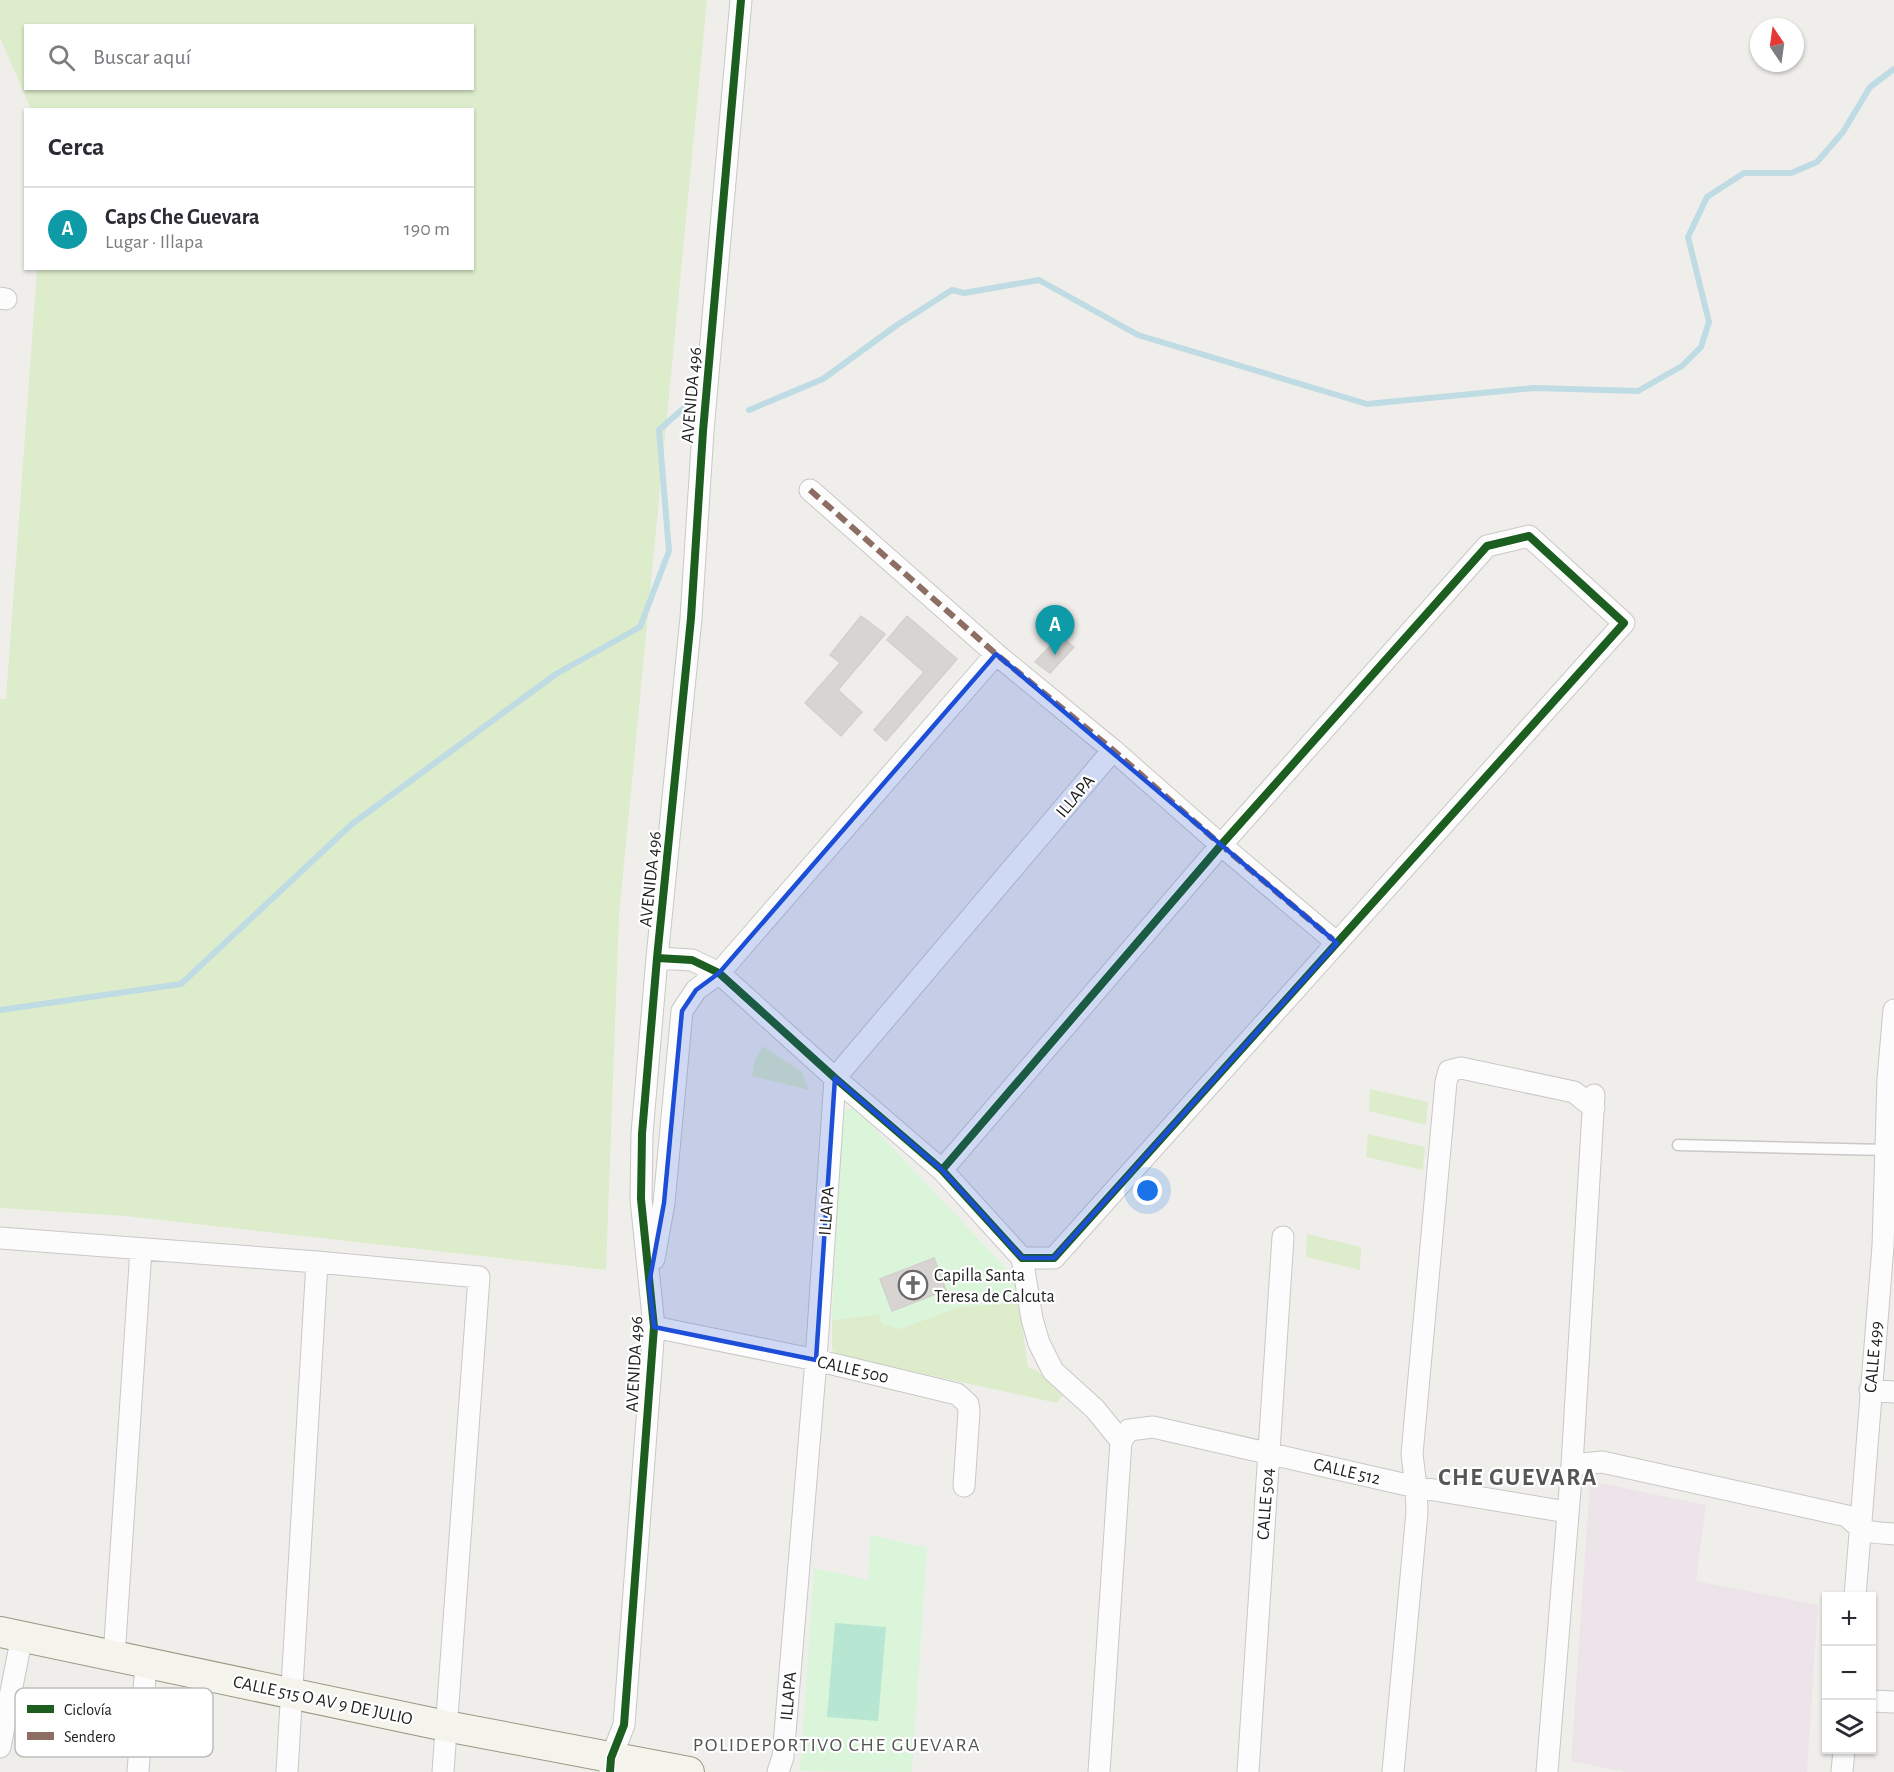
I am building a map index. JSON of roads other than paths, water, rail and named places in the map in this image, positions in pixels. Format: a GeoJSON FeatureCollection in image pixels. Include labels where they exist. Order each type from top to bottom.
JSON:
{"type":"FeatureCollection","features":[{"type":"Feature","properties":{"kind":"street","name":"AVENIDA 496"},"geometry":{"type":"LineString","coordinates":[[610,1765],[624,1725],[654,1327],[641,1199],[642,1134],[691,618],[707,379],[741,0]]}},
{"type":"Feature","properties":{"kind":"street"},"geometry":{"type":"LineString","coordinates":[[810,490],[996,654],[1113,750],[1337,943]]}},
{"type":"Feature","properties":{"kind":"street"},"geometry":{"type":"LineString","coordinates":[[942,1170],[1221,845],[1487,546],[1529,536],[1624,623],[1054,1258],[1022,1258]]}},
{"type":"Feature","properties":{"kind":"street"},"geometry":{"type":"LineString","coordinates":[[649,1284],[664,1203],[682,1011],[696,990],[719,972],[996,654]]}},
{"type":"Feature","properties":{"kind":"street","name":"ILLAPA"},"geometry":{"type":"LineString","coordinates":[[778,1772],[783,1757],[816,1360],[835,1078],[1113,750]]}},
{"type":"Feature","properties":{"kind":"street"},"geometry":{"type":"LineString","coordinates":[[657,958],[692,960],[719,972],[835,1078],[942,1170],[1022,1258],[1032,1319],[1040,1344],[1053,1371],[1125,1436],[1099,1772]]}},
{"type":"Feature","properties":{"kind":"street","name":"CALLE 499"},"geometry":{"type":"LineString","coordinates":[[1855,1592],[1870,1390],[1888,1247],[1888,1079],[1894,1010]]}},
{"type":"Feature","properties":{"kind":"street"},"geometry":{"type":"LineString","coordinates":[[1393,1772],[1417,1512],[1412,1454],[1446,1082],[1449,1071],[1461,1068],[1574,1092],[1594,1100],[1572,1465],[1547,1772]]}},
{"type":"Feature","properties":{"kind":"street","name":"CALLE 504"},"geometry":{"type":"LineString","coordinates":[[1248,1772],[1283,1237]]}},
{"type":"Feature","properties":{"kind":"street"},"geometry":{"type":"LineString","coordinates":[[0,1238],[479,1277],[443,1772]]}},
{"type":"Feature","properties":{"kind":"street"},"geometry":{"type":"LineString","coordinates":[[114,1656],[141,1249]]}},
{"type":"Feature","properties":{"kind":"street"},"geometry":{"type":"LineString","coordinates":[[287,1772],[316,1262]]}},
{"type":"Feature","properties":{"kind":"street","name":"CALLE 500"},"geometry":{"type":"LineString","coordinates":[[654,1327],[816,1360],[957,1394],[969,1404],[964,1486]]}},
{"type":"Feature","properties":{"kind":"street"},"geometry":{"type":"LineString","coordinates":[[1870,1390],[1894,1392]]}},
{"type":"Feature","properties":{"kind":"street","name":"CALLE 512"},"geometry":{"type":"LineString","coordinates":[[1125,1436],[1153,1427],[1416,1487],[1568,1512]]}},
{"type":"Feature","properties":{"kind":"street"},"geometry":{"type":"LineString","coordinates":[[1572,1465],[1602,1462],[1847,1516],[1860,1529],[1894,1534]]}},
{"type":"Feature","properties":{"kind":"street"},"geometry":{"type":"LineString","coordinates":[[0,1747],[11,1634]]}},
{"type":"Feature","properties":{"kind":"street","name":"CALLE 515 O AV 9 DE JULIO"},"geometry":{"type":"LineString","coordinates":[[11,1634],[446,1726],[610,1765],[689,1772]]}},
{"type":"Feature","properties":{"kind":"street"},"geometry":{"type":"LineString","coordinates":[[144,1688],[146,1663]]}},
{"type":"Feature","properties":{"kind":"street"},"geometry":{"type":"LineString","coordinates":[[1876,1701],[1894,1702]]}},
{"type":"Feature","properties":{"kind":"street"},"geometry":{"type":"LineString","coordinates":[[1842,1772],[1844,1754]]}},
{"type":"Feature","properties":{"kind":"street"},"geometry":{"type":"LineString","coordinates":[[138,1772],[139,1757]]}},
{"type":"Feature","properties":{"kind":"lane"},"geometry":{"type":"LineString","coordinates":[[1678,1145],[1889,1137]]}},
{"type":"Feature","properties":{"kind":"waterway"},"geometry":{"type":"LineString","coordinates":[[749,410],[823,379],[897,325],[952,290],[964,293],[1039,280],[1138,335],[1367,404],[1534,388],[1638,391],[1682,366],[1701,347],[1709,322],[1688,237],[1707,197],[1744,173],[1791,173],[1817,162],[1843,132],[1870,87],[1894,69]]}},
{"type":"Feature","properties":{"kind":"waterway"},"geometry":{"type":"LineString","coordinates":[[0,1010],[181,984],[352,824],[556,674],[640,627],[669,551],[659,430],[693,400]]}},
{"type":"Feature","properties":{"kind":"place","name":"Caps Che Guevara"},"geometry":{"type":"Point","coordinates":[1055,655]}},
{"type":"Feature","properties":{"kind":"place","name":"Capilla Santa Teresa de Calcuta"},"geometry":{"type":"Point","coordinates":[913,1285]}},
{"type":"Feature","properties":{"kind":"district","name":"CHE GUEVARA"},"geometry":{"type":"Point","coordinates":[1518,1477]}},
{"type":"Feature","properties":{"kind":"district","name":"POLIDEPORTIVO CHE GUEVARA"},"geometry":{"type":"Point","coordinates":[837,1744]}}]}
